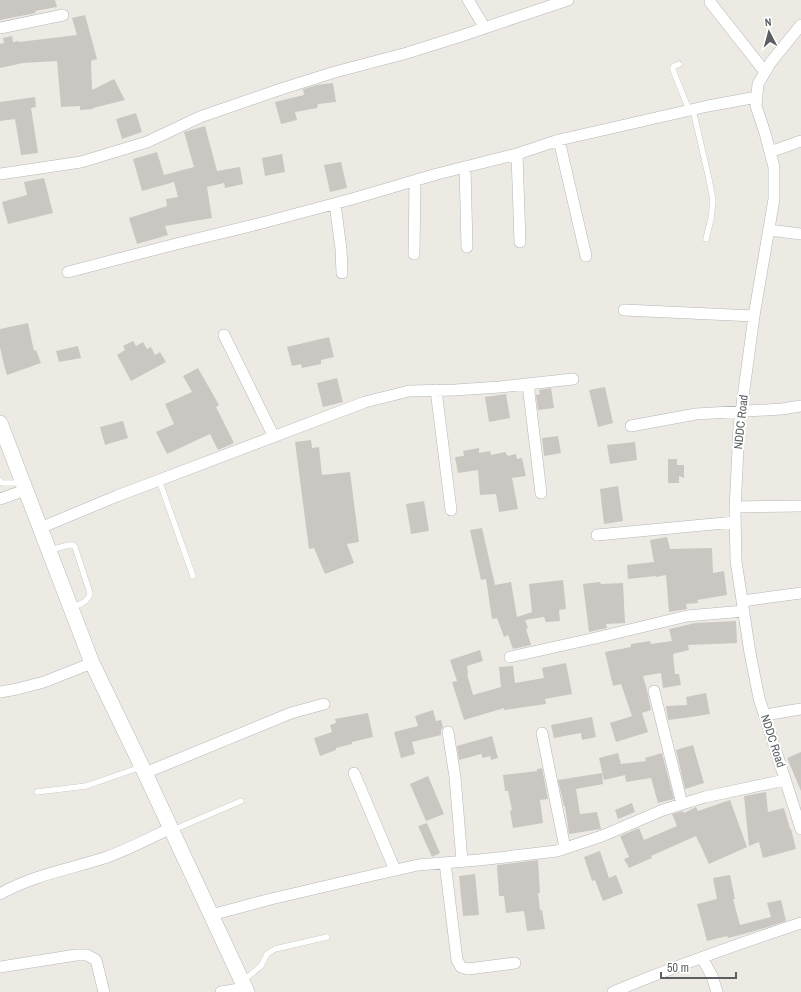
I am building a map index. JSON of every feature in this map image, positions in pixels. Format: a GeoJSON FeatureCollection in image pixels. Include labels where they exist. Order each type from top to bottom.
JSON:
{"type":"FeatureCollection","features":[{"type":"Feature","properties":{"kind":"street"},"geometry":{"type":"LineString","coordinates":[[468,0],[485,28]]}},
{"type":"Feature","properties":{"kind":"street"},"geometry":{"type":"LineString","coordinates":[[0,174],[81,162],[147,142],[200,117],[281,89],[335,72],[427,47],[568,0]]}},
{"type":"Feature","properties":{"kind":"street"},"geometry":{"type":"LineString","coordinates":[[710,2],[765,72]]}},
{"type":"Feature","properties":{"kind":"street"},"geometry":{"type":"LineString","coordinates":[[0,28],[63,15]]}},
{"type":"Feature","properties":{"kind":"street","name":"NDDC Road"},"geometry":{"type":"LineString","coordinates":[[801,25],[771,62],[758,84],[756,106],[774,166],[774,199],[754,316],[741,411],[735,507],[736,562],[750,653],[759,698],[801,829]]}},
{"type":"Feature","properties":{"kind":"street"},"geometry":{"type":"LineString","coordinates":[[68,272],[176,244],[262,224],[465,167],[517,154],[559,140],[691,110],[757,97]]}},
{"type":"Feature","properties":{"kind":"street"},"geometry":{"type":"LineString","coordinates":[[559,140],[586,256]]}},
{"type":"Feature","properties":{"kind":"street"},"geometry":{"type":"LineString","coordinates":[[770,152],[801,141]]}},
{"type":"Feature","properties":{"kind":"street"},"geometry":{"type":"LineString","coordinates":[[517,154],[520,242]]}},
{"type":"Feature","properties":{"kind":"street"},"geometry":{"type":"LineString","coordinates":[[465,167],[467,247]]}},
{"type":"Feature","properties":{"kind":"street"},"geometry":{"type":"LineString","coordinates":[[414,254],[415,181]]}},
{"type":"Feature","properties":{"kind":"street"},"geometry":{"type":"LineString","coordinates":[[335,204],[341,249],[342,273]]}},
{"type":"Feature","properties":{"kind":"street"},"geometry":{"type":"LineString","coordinates":[[769,230],[801,234]]}},
{"type":"Feature","properties":{"kind":"street"},"geometry":{"type":"LineString","coordinates":[[624,310],[754,316]]}},
{"type":"Feature","properties":{"kind":"street"},"geometry":{"type":"LineString","coordinates":[[224,335],[274,437]]}},
{"type":"Feature","properties":{"kind":"street"},"geometry":{"type":"LineString","coordinates":[[40,528],[117,496],[365,402],[409,391],[463,389],[573,379]]}},
{"type":"Feature","properties":{"kind":"street"},"geometry":{"type":"LineString","coordinates":[[528,384],[542,493]]}},
{"type":"Feature","properties":{"kind":"street"},"geometry":{"type":"LineString","coordinates":[[436,390],[451,510]]}},
{"type":"Feature","properties":{"kind":"street"},"geometry":{"type":"LineString","coordinates":[[631,426],[696,414],[782,409],[801,406]]}},
{"type":"Feature","properties":{"kind":"street"},"geometry":{"type":"LineString","coordinates":[[0,423],[92,663],[144,769],[244,987],[221,992]]}},
{"type":"Feature","properties":{"kind":"street"},"geometry":{"type":"LineString","coordinates":[[0,498],[24,486]]}},
{"type":"Feature","properties":{"kind":"street"},"geometry":{"type":"LineString","coordinates":[[735,507],[801,506]]}},
{"type":"Feature","properties":{"kind":"street"},"geometry":{"type":"LineString","coordinates":[[597,535],[735,522]]}},
{"type":"Feature","properties":{"kind":"street"},"geometry":{"type":"LineString","coordinates":[[510,657],[687,616],[743,606],[801,593]]}},
{"type":"Feature","properties":{"kind":"street"},"geometry":{"type":"LineString","coordinates":[[0,692],[44,682],[92,663]]}},
{"type":"Feature","properties":{"kind":"street"},"geometry":{"type":"LineString","coordinates":[[654,691],[682,804]]}},
{"type":"Feature","properties":{"kind":"street"},"geometry":{"type":"LineString","coordinates":[[144,769],[291,713],[324,704]]}},
{"type":"Feature","properties":{"kind":"street"},"geometry":{"type":"LineString","coordinates":[[765,715],[801,709]]}},
{"type":"Feature","properties":{"kind":"street"},"geometry":{"type":"LineString","coordinates":[[448,732],[455,776],[462,861]]}},
{"type":"Feature","properties":{"kind":"street"},"geometry":{"type":"LineString","coordinates":[[542,733],[565,848]]}},
{"type":"Feature","properties":{"kind":"street"},"geometry":{"type":"LineString","coordinates":[[354,773],[395,870]]}},
{"type":"Feature","properties":{"kind":"street"},"geometry":{"type":"LineString","coordinates":[[211,915],[271,899],[418,865],[557,851],[602,836],[663,810],[682,804],[705,797],[785,780]]}},
{"type":"Feature","properties":{"kind":"street"},"geometry":{"type":"LineString","coordinates":[[0,894],[11,888],[55,872],[107,857],[171,829]]}},
{"type":"Feature","properties":{"kind":"street"},"geometry":{"type":"LineString","coordinates":[[445,863],[457,960],[461,967],[468,969],[515,963]]}},
{"type":"Feature","properties":{"kind":"street"},"geometry":{"type":"LineString","coordinates":[[613,992],[758,937],[801,923]]}},
{"type":"Feature","properties":{"kind":"street"},"geometry":{"type":"LineString","coordinates":[[0,967],[76,955],[87,955],[96,960],[104,992]]}},
{"type":"Feature","properties":{"kind":"street"},"geometry":{"type":"LineString","coordinates":[[702,958],[712,976],[717,992]]}},
{"type":"Feature","properties":{"kind":"lane"},"geometry":{"type":"LineString","coordinates":[[679,64],[673,67],[673,70],[691,110],[709,179],[712,200],[711,220],[706,239]]}},
{"type":"Feature","properties":{"kind":"lane"},"geometry":{"type":"LineString","coordinates":[[159,480],[193,576]]}},
{"type":"Feature","properties":{"kind":"lane"},"geometry":{"type":"LineString","coordinates":[[0,481],[2,483],[24,486]]}},
{"type":"Feature","properties":{"kind":"lane"},"geometry":{"type":"LineString","coordinates":[[49,551],[69,544],[75,547],[90,593],[88,600],[71,608]]}},
{"type":"Feature","properties":{"kind":"lane"},"geometry":{"type":"LineString","coordinates":[[37,792],[86,786],[144,769]]}},
{"type":"Feature","properties":{"kind":"lane"},"geometry":{"type":"LineString","coordinates":[[171,829],[241,801]]}},
{"type":"Feature","properties":{"kind":"lane"},"geometry":{"type":"LineString","coordinates":[[244,987],[261,966],[267,954],[275,949],[327,937]]}},
{"type":"Feature","properties":{"kind":"building"},"geometry":{"type":"Polygon","coordinates":[[[0,0],[55,0],[57,7],[0,20],[0,0]]]}},
{"type":"Feature","properties":{"kind":"building"},"geometry":{"type":"Polygon","coordinates":[[[85,15],[97,59],[91,61],[92,90],[114,79],[125,100],[93,109],[80,110],[80,106],[61,107],[57,61],[23,63],[0,68],[0,44],[4,43],[3,38],[12,36],[13,42],[19,42],[77,35],[72,18],[85,15]]]}},
{"type":"Feature","properties":{"kind":"building"},"geometry":{"type":"Polygon","coordinates":[[[333,83],[336,102],[318,104],[317,108],[295,112],[297,120],[281,124],[275,102],[304,95],[303,89],[333,83]]]}},
{"type":"Feature","properties":{"kind":"building"},"geometry":{"type":"Polygon","coordinates":[[[35,97],[36,107],[31,108],[38,153],[21,155],[15,119],[0,121],[0,102],[35,97]]]}},
{"type":"Feature","properties":{"kind":"building"},"geometry":{"type":"Polygon","coordinates":[[[136,113],[142,132],[122,139],[116,119],[136,113]]]}},
{"type":"Feature","properties":{"kind":"building"},"geometry":{"type":"Polygon","coordinates":[[[205,126],[217,171],[240,167],[243,184],[225,188],[224,183],[207,187],[212,218],[165,226],[168,235],[137,244],[129,218],[167,206],[166,199],[178,197],[174,182],[142,191],[133,159],[157,152],[164,175],[194,167],[184,132],[205,126]]]}},
{"type":"Feature","properties":{"kind":"building"},"geometry":{"type":"Polygon","coordinates":[[[282,154],[285,172],[265,176],[262,158],[282,154]]]}},
{"type":"Feature","properties":{"kind":"building"},"geometry":{"type":"Polygon","coordinates":[[[341,162],[347,188],[330,192],[324,165],[341,162]]]}},
{"type":"Feature","properties":{"kind":"building"},"geometry":{"type":"Polygon","coordinates":[[[44,178],[53,213],[8,224],[2,202],[27,195],[24,182],[44,178]]]}},
{"type":"Feature","properties":{"kind":"building"},"geometry":{"type":"Polygon","coordinates":[[[28,323],[34,351],[36,350],[41,363],[7,375],[0,347],[0,329],[28,323]]]}},
{"type":"Feature","properties":{"kind":"building"},"geometry":{"type":"Polygon","coordinates":[[[329,337],[334,357],[321,360],[321,364],[302,368],[301,364],[292,366],[287,347],[329,337]]]}},
{"type":"Feature","properties":{"kind":"building"},"geometry":{"type":"Polygon","coordinates":[[[133,341],[136,346],[143,342],[147,349],[151,347],[155,355],[160,352],[166,362],[131,381],[117,355],[125,350],[123,346],[133,341]]]}},
{"type":"Feature","properties":{"kind":"building"},"geometry":{"type":"Polygon","coordinates":[[[78,346],[81,358],[59,362],[56,351],[78,346]]]}},
{"type":"Feature","properties":{"kind":"building"},"geometry":{"type":"Polygon","coordinates":[[[198,368],[219,405],[216,407],[234,443],[218,450],[210,434],[167,454],[156,432],[174,424],[165,404],[192,392],[183,376],[198,368]]]}},
{"type":"Feature","properties":{"kind":"building"},"geometry":{"type":"Polygon","coordinates":[[[337,378],[343,402],[323,407],[317,383],[337,378]]]}},
{"type":"Feature","properties":{"kind":"building"},"geometry":{"type":"Polygon","coordinates":[[[605,387],[613,423],[598,427],[589,390],[605,387]]]}},
{"type":"Feature","properties":{"kind":"building"},"geometry":{"type":"Polygon","coordinates":[[[551,388],[554,408],[538,410],[536,395],[540,394],[539,390],[551,388]]]}},
{"type":"Feature","properties":{"kind":"building"},"geometry":{"type":"Polygon","coordinates":[[[506,394],[510,418],[489,422],[485,397],[506,394]]]}},
{"type":"Feature","properties":{"kind":"building"},"geometry":{"type":"Polygon","coordinates":[[[123,421],[128,438],[105,445],[100,427],[123,421]]]}},
{"type":"Feature","properties":{"kind":"building"},"geometry":{"type":"Polygon","coordinates":[[[558,436],[561,453],[544,456],[542,438],[558,436]]]}},
{"type":"Feature","properties":{"kind":"building"},"geometry":{"type":"Polygon","coordinates":[[[311,440],[312,448],[319,447],[322,475],[350,472],[359,542],[347,544],[354,563],[325,574],[314,548],[309,549],[295,442],[311,440]]]}},
{"type":"Feature","properties":{"kind":"building"},"geometry":{"type":"Polygon","coordinates":[[[635,442],[637,460],[610,464],[607,445],[635,442]]]}},
{"type":"Feature","properties":{"kind":"building"},"geometry":{"type":"Polygon","coordinates":[[[479,448],[479,453],[490,451],[491,455],[505,452],[508,456],[516,454],[517,459],[522,458],[526,476],[512,478],[518,509],[499,512],[496,494],[480,495],[478,470],[458,473],[455,457],[464,456],[463,451],[479,448]]]}},
{"type":"Feature","properties":{"kind":"building"},"geometry":{"type":"Polygon","coordinates":[[[668,459],[677,459],[677,465],[684,465],[684,478],[679,476],[679,483],[668,483],[668,459]]]}},
{"type":"Feature","properties":{"kind":"building"},"geometry":{"type":"Polygon","coordinates":[[[618,486],[623,521],[604,524],[600,489],[618,486]]]}},
{"type":"Feature","properties":{"kind":"building"},"geometry":{"type":"Polygon","coordinates":[[[424,501],[429,531],[411,534],[406,504],[424,501]]]}},
{"type":"Feature","properties":{"kind":"building"},"geometry":{"type":"Polygon","coordinates":[[[482,528],[495,585],[511,582],[517,617],[532,612],[529,584],[563,580],[566,609],[559,610],[560,621],[546,622],[544,617],[525,620],[531,645],[513,649],[508,635],[504,637],[497,618],[492,619],[486,579],[481,580],[470,530],[482,528]]]}},
{"type":"Feature","properties":{"kind":"building"},"geometry":{"type":"Polygon","coordinates":[[[667,537],[670,549],[712,548],[713,573],[724,571],[727,595],[697,600],[698,603],[686,604],[687,609],[669,612],[666,575],[628,579],[627,565],[654,562],[650,540],[667,537]]]}},
{"type":"Feature","properties":{"kind":"building"},"geometry":{"type":"Polygon","coordinates":[[[600,582],[601,584],[623,583],[625,623],[606,624],[607,628],[589,632],[583,584],[600,582]]]}},
{"type":"Feature","properties":{"kind":"building"},"geometry":{"type":"Polygon","coordinates":[[[736,621],[737,643],[688,645],[689,650],[673,654],[675,674],[679,674],[681,685],[663,688],[661,673],[643,676],[651,710],[642,713],[648,732],[616,742],[610,723],[632,716],[621,684],[613,686],[605,652],[631,647],[631,644],[650,641],[651,644],[672,641],[669,629],[695,623],[736,621]]]}},
{"type":"Feature","properties":{"kind":"building"},"geometry":{"type":"Polygon","coordinates":[[[480,650],[483,661],[467,666],[467,674],[473,695],[501,687],[499,667],[513,666],[515,683],[544,678],[542,668],[566,663],[572,694],[545,699],[546,704],[504,710],[504,708],[464,720],[452,682],[457,681],[450,660],[480,650]]]}},
{"type":"Feature","properties":{"kind":"building"},"geometry":{"type":"Polygon","coordinates":[[[706,693],[710,714],[668,720],[666,706],[687,705],[686,697],[706,693]]]}},
{"type":"Feature","properties":{"kind":"building"},"geometry":{"type":"Polygon","coordinates":[[[433,710],[436,721],[441,720],[443,727],[441,730],[441,735],[412,742],[415,754],[401,758],[394,732],[418,726],[415,716],[433,710]]]}},
{"type":"Feature","properties":{"kind":"building"},"geometry":{"type":"Polygon","coordinates":[[[368,713],[373,737],[352,742],[352,744],[336,748],[336,750],[320,756],[314,738],[332,732],[330,725],[336,723],[335,719],[368,713]]]}},
{"type":"Feature","properties":{"kind":"building"},"geometry":{"type":"Polygon","coordinates":[[[592,717],[596,737],[582,740],[581,733],[554,738],[551,725],[592,717]]]}},
{"type":"Feature","properties":{"kind":"building"},"geometry":{"type":"Polygon","coordinates":[[[492,736],[498,758],[491,760],[490,756],[483,758],[481,754],[459,760],[457,746],[492,736]]]}},
{"type":"Feature","properties":{"kind":"building"},"geometry":{"type":"Polygon","coordinates":[[[693,745],[704,783],[685,789],[676,750],[693,745]]]}},
{"type":"Feature","properties":{"kind":"building"},"geometry":{"type":"Polygon","coordinates":[[[801,752],[801,791],[787,758],[801,752]]]}},
{"type":"Feature","properties":{"kind":"building"},"geometry":{"type":"Polygon","coordinates":[[[618,753],[621,764],[646,761],[645,758],[662,753],[674,799],[658,803],[651,778],[626,782],[625,775],[604,780],[599,758],[618,753]]]}},
{"type":"Feature","properties":{"kind":"building"},"geometry":{"type":"Polygon","coordinates":[[[542,768],[548,799],[540,800],[543,823],[513,828],[510,811],[512,810],[508,791],[505,791],[503,775],[537,771],[537,769],[542,768]]]}},
{"type":"Feature","properties":{"kind":"building"},"geometry":{"type":"Polygon","coordinates":[[[602,773],[603,784],[576,789],[580,814],[597,812],[601,829],[569,834],[565,806],[558,780],[602,773]]]}},
{"type":"Feature","properties":{"kind":"building"},"geometry":{"type":"Polygon","coordinates":[[[428,776],[444,814],[426,821],[410,784],[428,776]]]}},
{"type":"Feature","properties":{"kind":"building"},"geometry":{"type":"Polygon","coordinates":[[[766,792],[768,812],[784,808],[796,849],[763,858],[759,842],[749,846],[744,796],[766,792]]]}},
{"type":"Feature","properties":{"kind":"building"},"geometry":{"type":"Polygon","coordinates":[[[730,800],[747,847],[709,864],[696,836],[651,856],[652,858],[629,868],[624,859],[629,857],[620,836],[639,828],[644,840],[677,826],[672,814],[683,811],[684,813],[696,807],[698,811],[730,800]]]}},
{"type":"Feature","properties":{"kind":"building"},"geometry":{"type":"Polygon","coordinates":[[[632,803],[635,812],[618,819],[615,810],[632,803]]]}},
{"type":"Feature","properties":{"kind":"building"},"geometry":{"type":"Polygon","coordinates":[[[427,823],[440,853],[432,857],[418,826],[427,823]]]}},
{"type":"Feature","properties":{"kind":"building"},"geometry":{"type":"Polygon","coordinates":[[[600,851],[609,878],[616,875],[623,893],[603,901],[595,880],[592,881],[584,857],[600,851]]]}},
{"type":"Feature","properties":{"kind":"building"},"geometry":{"type":"Polygon","coordinates":[[[538,860],[540,893],[538,893],[540,910],[542,910],[545,929],[527,931],[524,911],[506,913],[504,896],[499,896],[497,865],[538,860]]]}},
{"type":"Feature","properties":{"kind":"building"},"geometry":{"type":"Polygon","coordinates":[[[475,874],[479,915],[463,916],[459,876],[475,874]]]}},
{"type":"Feature","properties":{"kind":"building"},"geometry":{"type":"Polygon","coordinates":[[[730,875],[735,899],[733,899],[740,925],[771,917],[767,903],[781,900],[786,921],[728,938],[727,936],[707,941],[697,904],[717,899],[713,878],[730,875]]]}}]}
